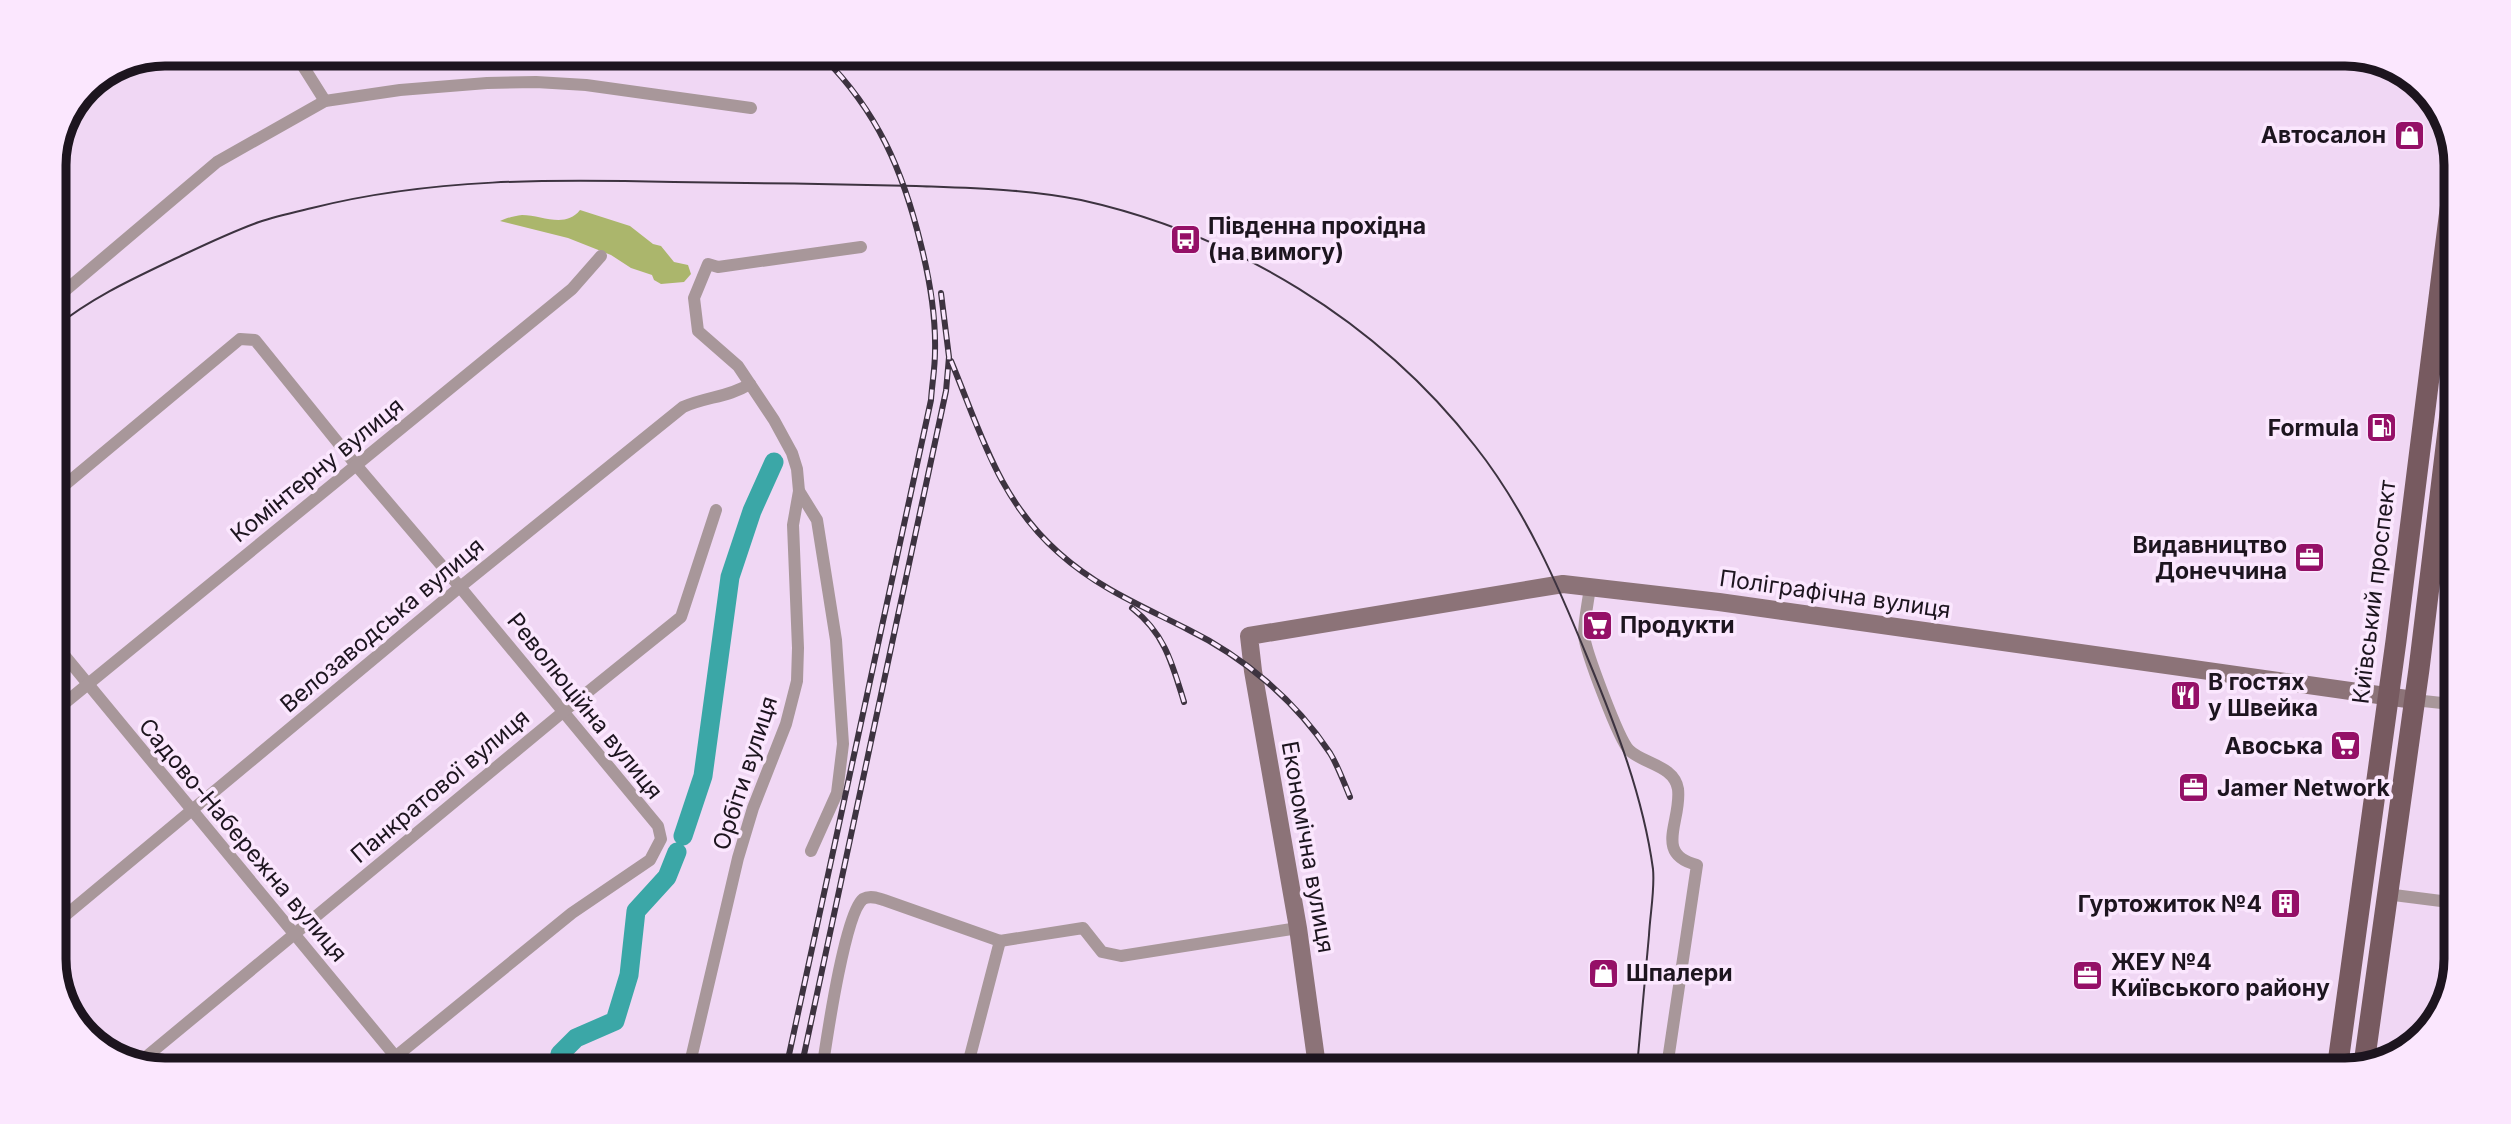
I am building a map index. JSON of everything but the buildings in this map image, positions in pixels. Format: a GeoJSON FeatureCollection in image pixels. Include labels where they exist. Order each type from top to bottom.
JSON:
{"type":"FeatureCollection","features":[{"type":"Feature","properties":{"kind":"main road","name":"Київський проспект"},"geometry":{"type":"LineString","coordinates":[[2339,1058],[2444,256]]}},
{"type":"Feature","properties":{"kind":"main road"},"geometry":{"type":"LineString","coordinates":[[2365,1055],[2444,461]]}},
{"type":"Feature","properties":{"kind":"street"},"geometry":{"type":"LineString","coordinates":[[303,66],[325,101]]}},
{"type":"Feature","properties":{"kind":"street"},"geometry":{"type":"LineString","coordinates":[[67,289],[217,162],[325,101],[425,88],[536,82],[586,85],[751,108]]}},
{"type":"Feature","properties":{"kind":"street"},"geometry":{"type":"LineString","coordinates":[[811,850],[837,793],[844,744],[836,640],[817,520],[799,491],[792,453],[750,384],[738,366],[698,331],[694,298],[708,264],[718,267],[860,247]]}},
{"type":"Feature","properties":{"kind":"street","name":"Комінтерну вулиця"},"geometry":{"type":"LineString","coordinates":[[67,700],[572,289],[601,256]]}},
{"type":"Feature","properties":{"kind":"street","name":"Революційна вулиця"},"geometry":{"type":"LineString","coordinates":[[67,483],[240,339],[255,340],[658,826],[661,839],[650,860],[572,913],[397,1058]]}},
{"type":"Feature","properties":{"kind":"street","name":"Велозаводська вулиця"},"geometry":{"type":"LineString","coordinates":[[67,913],[460,587],[683,407],[728,395],[750,384]]}},
{"type":"Feature","properties":{"kind":"street","name":"Орбіти вулиця"},"geometry":{"type":"LineString","coordinates":[[691,1058],[738,858],[758,795],[786,724],[797,681],[793,525],[799,491]]}},
{"type":"Feature","properties":{"kind":"street","name":"Панкратової вулиця"},"geometry":{"type":"LineString","coordinates":[[147,1056],[681,617],[716,510]]}},
{"type":"Feature","properties":{"kind":"street","name":"Поліграфічна вулиця"},"geometry":{"type":"LineString","coordinates":[[1249,636],[1563,584],[1719,602],[2414,700]]}},
{"type":"Feature","properties":{"kind":"street"},"geometry":{"type":"LineString","coordinates":[[1590,587],[1584,634],[1593,665],[1628,749],[1667,772],[1674,780],[1678,788],[1677,810],[1671,844],[1676,855],[1682,860],[1697,865],[1668,1058]]}},
{"type":"Feature","properties":{"kind":"street","name":"Економічна вулиця"},"geometry":{"type":"LineString","coordinates":[[1249,636],[1298,928],[1316,1058]]}},
{"type":"Feature","properties":{"kind":"street","name":"Садово-Набережна вулиця"},"geometry":{"type":"LineString","coordinates":[[67,660],[393,1058]]}},
{"type":"Feature","properties":{"kind":"street"},"geometry":{"type":"LineString","coordinates":[[2414,700],[2444,703]]}},
{"type":"Feature","properties":{"kind":"street"},"geometry":{"type":"LineString","coordinates":[[2386,894],[2444,901]]}},
{"type":"Feature","properties":{"kind":"street"},"geometry":{"type":"LineString","coordinates":[[823,1058],[831,1005],[850,928],[856,910],[864,899],[875,897],[1000,941],[1083,928],[1102,952],[1121,956],[1298,928]]}},
{"type":"Feature","properties":{"kind":"street"},"geometry":{"type":"LineString","coordinates":[[970,1058],[1000,941]]}},
{"type":"Feature","properties":{"kind":"green space"},"geometry":{"type":"Polygon","coordinates":[[[580,210],[630,226],[653,244],[661,246],[674,262],[688,265],[691,274],[684,282],[661,284],[654,280],[652,275],[568,238],[500,221],[522,215],[560,220],[574,216],[580,210]]]}},
{"type":"Feature","properties":{"kind":"waterway"},"geometry":{"type":"LineString","coordinates":[[683,836],[703,776],[730,577],[752,511],[774,462]]}},
{"type":"Feature","properties":{"kind":"waterway"},"geometry":{"type":"LineString","coordinates":[[563,1058],[560,1054],[576,1038],[615,1021],[629,975],[636,911],[667,877],[677,852]]}},
{"type":"Feature","properties":{"kind":"tram line"},"geometry":{"type":"LineString","coordinates":[[67,318],[95,299],[124,284],[213,241],[265,220],[357,198],[492,183],[583,181],[825,184],[1020,191],[1081,200],[1138,215],[1193,235],[1247,260],[1299,289],[1348,322],[1394,360],[1436,401],[1493,470],[1539,548],[1577,631],[1618,736],[1643,815],[1653,869],[1653,885],[1638,1058]]}},
{"type":"Feature","properties":{"kind":"railway"},"geometry":{"type":"LineString","coordinates":[[788,1058],[931,400],[935,358],[935,325],[930,285],[906,192],[897,167],[873,121],[859,99],[831,66]]}},
{"type":"Feature","properties":{"kind":"railway"},"geometry":{"type":"LineString","coordinates":[[803,1058],[946,391],[949,357],[941,293]]}},
{"type":"Feature","properties":{"kind":"railway"},"geometry":{"type":"LineString","coordinates":[[951,361],[993,464],[1006,488],[1038,532],[1059,553],[1089,576],[1121,596],[1208,640],[1267,682],[1301,715],[1316,734],[1333,758],[1350,797]]}},
{"type":"Feature","properties":{"kind":"railway"},"geometry":{"type":"LineString","coordinates":[[1132,608],[1160,639],[1184,702]]}},
{"type":"Feature","properties":{"kind":"place","name":"Автосалон"},"geometry":{"type":"Point","coordinates":[2409,135]}},
{"type":"Feature","properties":{"kind":"place","name":"Південна прохідна (на вимогу)"},"geometry":{"type":"Point","coordinates":[1185,239]}},
{"type":"Feature","properties":{"kind":"place","name":"Formula"},"geometry":{"type":"Point","coordinates":[2382,428]}},
{"type":"Feature","properties":{"kind":"place","name":"Видавництво Донеччина"},"geometry":{"type":"Point","coordinates":[2310,558]}},
{"type":"Feature","properties":{"kind":"place","name":"Продукти"},"geometry":{"type":"Point","coordinates":[1597,625]}},
{"type":"Feature","properties":{"kind":"place","name":"В гостях у Швейка"},"geometry":{"type":"Point","coordinates":[2185,695]}},
{"type":"Feature","properties":{"kind":"place","name":"Авоська"},"geometry":{"type":"Point","coordinates":[2346,746]}},
{"type":"Feature","properties":{"kind":"place","name":"Jamer Network"},"geometry":{"type":"Point","coordinates":[2194,788]}},
{"type":"Feature","properties":{"kind":"place","name":"Гуртожиток №4"},"geometry":{"type":"Point","coordinates":[2285,904]}},
{"type":"Feature","properties":{"kind":"place","name":"Шпалери"},"geometry":{"type":"Point","coordinates":[1603,973]}},
{"type":"Feature","properties":{"kind":"place","name":"ЖЕУ №4 Київського району"},"geometry":{"type":"Point","coordinates":[2088,975]}}]}
